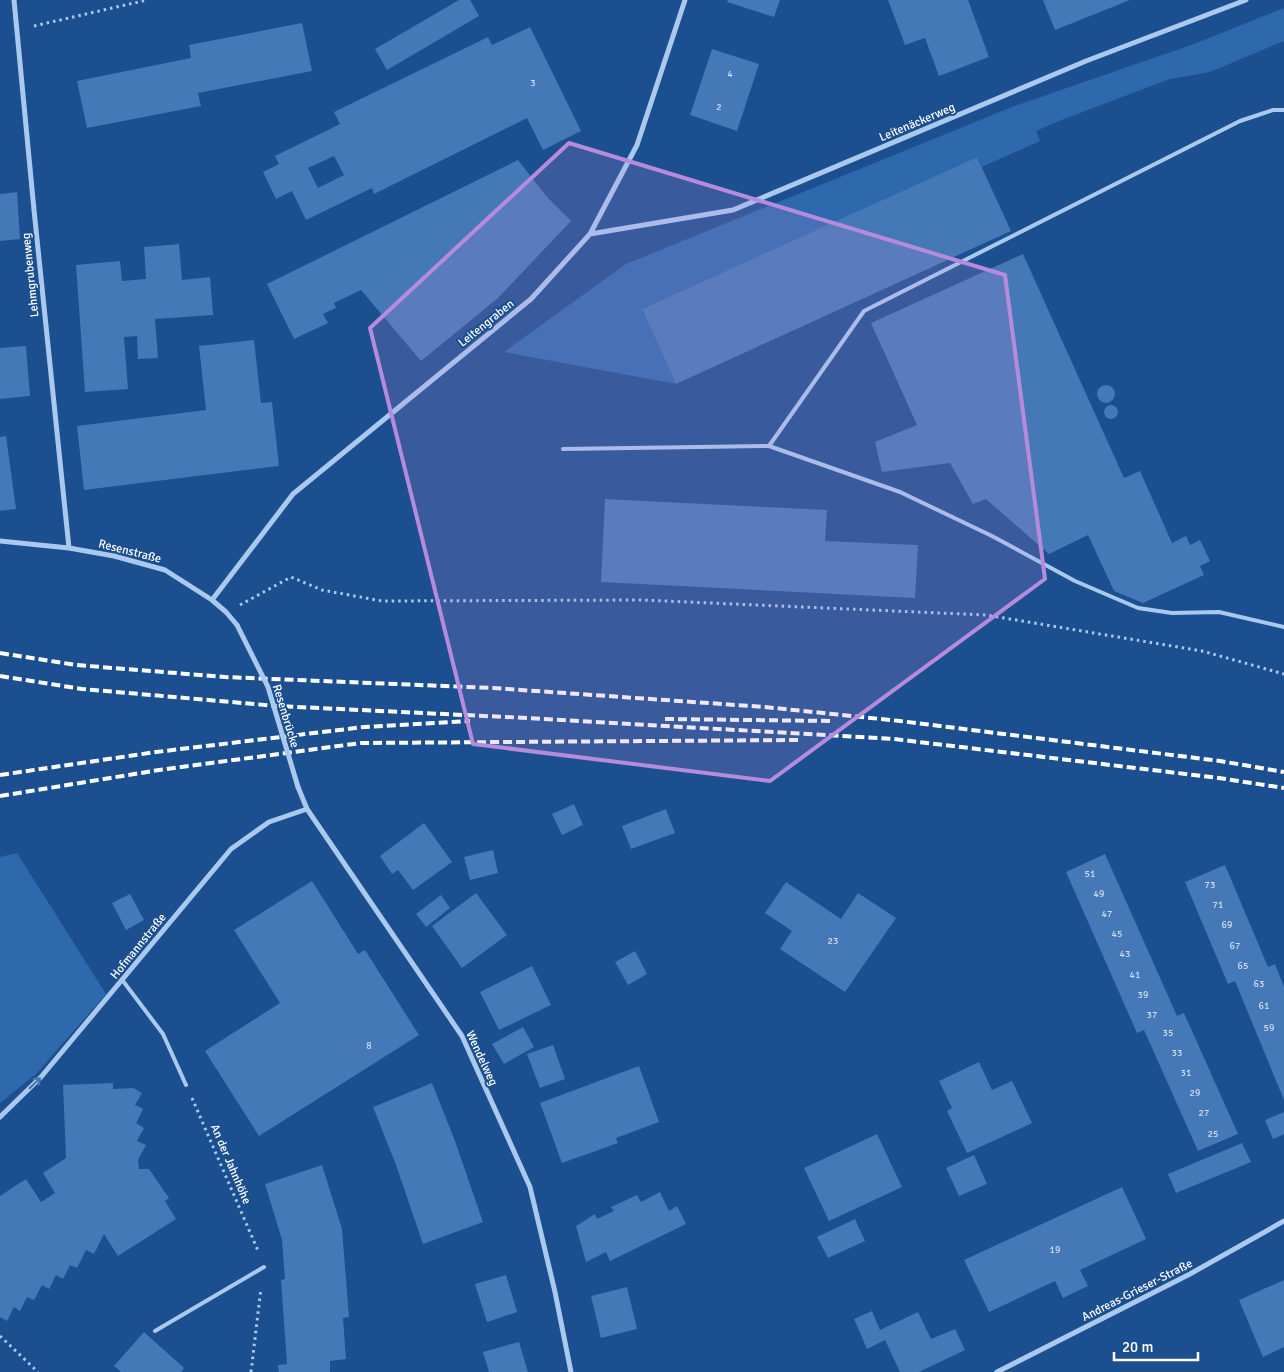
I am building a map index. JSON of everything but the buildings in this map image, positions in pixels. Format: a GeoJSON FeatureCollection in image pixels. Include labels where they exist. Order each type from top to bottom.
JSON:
{"type":"FeatureCollection","features":[{"type":"Feature","properties":{"kind":"street","name":"Lehmgrubenweg"},"geometry":{"type":"LineString","coordinates":[[14,0],[69,548]]}},
{"type":"Feature","properties":{"kind":"street","name":"Leitengraben"},"geometry":{"type":"LineString","coordinates":[[212,600],[293,494],[532,299],[590,234],[637,145],[685,0]]}},
{"type":"Feature","properties":{"kind":"street","name":"Leitenäckerweg"},"geometry":{"type":"LineString","coordinates":[[590,234],[733,210],[1086,61],[1246,0]]}},
{"type":"Feature","properties":{"kind":"street","name":"Resenstraße"},"geometry":{"type":"LineString","coordinates":[[0,542],[69,548],[114,556],[165,570],[212,600],[237,625]]}},
{"type":"Feature","properties":{"kind":"street","name":"Resenbrücke"},"geometry":{"type":"LineString","coordinates":[[237,625],[268,687],[298,787]]}},
{"type":"Feature","properties":{"kind":"street","name":"Wendelweg"},"geometry":{"type":"LineString","coordinates":[[298,787],[307,809],[462,1036],[530,1188],[555,1292],[571,1372]]}},
{"type":"Feature","properties":{"kind":"street","name":"Hofmannstraße"},"geometry":{"type":"LineString","coordinates":[[0,1117],[41,1077],[123,981],[231,849],[269,822],[307,809]]}},
{"type":"Feature","properties":{"kind":"street","name":"Andreas-Grieser-Straße"},"geometry":{"type":"LineString","coordinates":[[997,1372],[1190,1274],[1284,1221]]}},
{"type":"Feature","properties":{"kind":"lane"},"geometry":{"type":"LineString","coordinates":[[769,446],[864,311],[1240,121],[1273,110],[1284,110]]}},
{"type":"Feature","properties":{"kind":"lane"},"geometry":{"type":"LineString","coordinates":[[563,449],[769,446],[900,492],[992,536],[1075,581],[1138,608],[1172,613],[1219,612],[1284,628]]}},
{"type":"Feature","properties":{"kind":"lane"},"geometry":{"type":"LineString","coordinates":[[123,981],[163,1034],[186,1085]]}},
{"type":"Feature","properties":{"kind":"lane"},"geometry":{"type":"LineString","coordinates":[[155,1331],[264,1267]]}},
{"type":"Feature","properties":{"kind":"path"},"geometry":{"type":"LineString","coordinates":[[16,30],[147,0]]}},
{"type":"Feature","properties":{"kind":"path"},"geometry":{"type":"LineString","coordinates":[[226,612],[291,577],[322,590],[382,601],[642,600],[986,616],[1202,651],[1284,674]]}},
{"type":"Feature","properties":{"kind":"path","name":"An der Jahnhöhe"},"geometry":{"type":"LineString","coordinates":[[186,1085],[264,1267]]}},
{"type":"Feature","properties":{"kind":"path"},"geometry":{"type":"LineString","coordinates":[[251,1372],[264,1267]]}},
{"type":"Feature","properties":{"kind":"path"},"geometry":{"type":"LineString","coordinates":[[0,1336],[38,1372]]}},
{"type":"Feature","properties":{"kind":"highlighted area"},"geometry":{"type":"Polygon","coordinates":[[[569,143],[1005,275],[1045,579],[770,781],[473,744],[370,328],[569,143]]]}},
{"type":"Feature","properties":{"kind":"shaded area"},"geometry":{"type":"Polygon","coordinates":[[[1284,8],[1284,41],[1210,72],[1170,79],[1064,119],[1036,131],[1040,141],[982,167],[977,157],[642,309],[676,384],[504,352],[626,264],[1012,107],[1194,44],[1284,8]]]}},
{"type":"Feature","properties":{"kind":"shaded area"},"geometry":{"type":"Polygon","coordinates":[[[17,853],[106,994],[36,1074],[0,1103],[0,857],[17,853]]]}},
{"type":"Feature","properties":{"kind":"railway"},"geometry":{"type":"LineString","coordinates":[[0,653],[76,665],[225,677],[493,688],[765,707],[900,721],[1220,761],[1284,772]]}},
{"type":"Feature","properties":{"kind":"railway"},"geometry":{"type":"LineString","coordinates":[[0,676],[82,689],[277,706],[894,739],[1219,778],[1284,788]]}},
{"type":"Feature","properties":{"kind":"railway"},"geometry":{"type":"LineString","coordinates":[[665,719],[833,721]]}},
{"type":"Feature","properties":{"kind":"railway"},"geometry":{"type":"LineString","coordinates":[[0,775],[156,752],[364,727],[470,721]]}},
{"type":"Feature","properties":{"kind":"railway"},"geometry":{"type":"LineString","coordinates":[[0,796],[159,770],[361,743],[799,740]]}}]}
